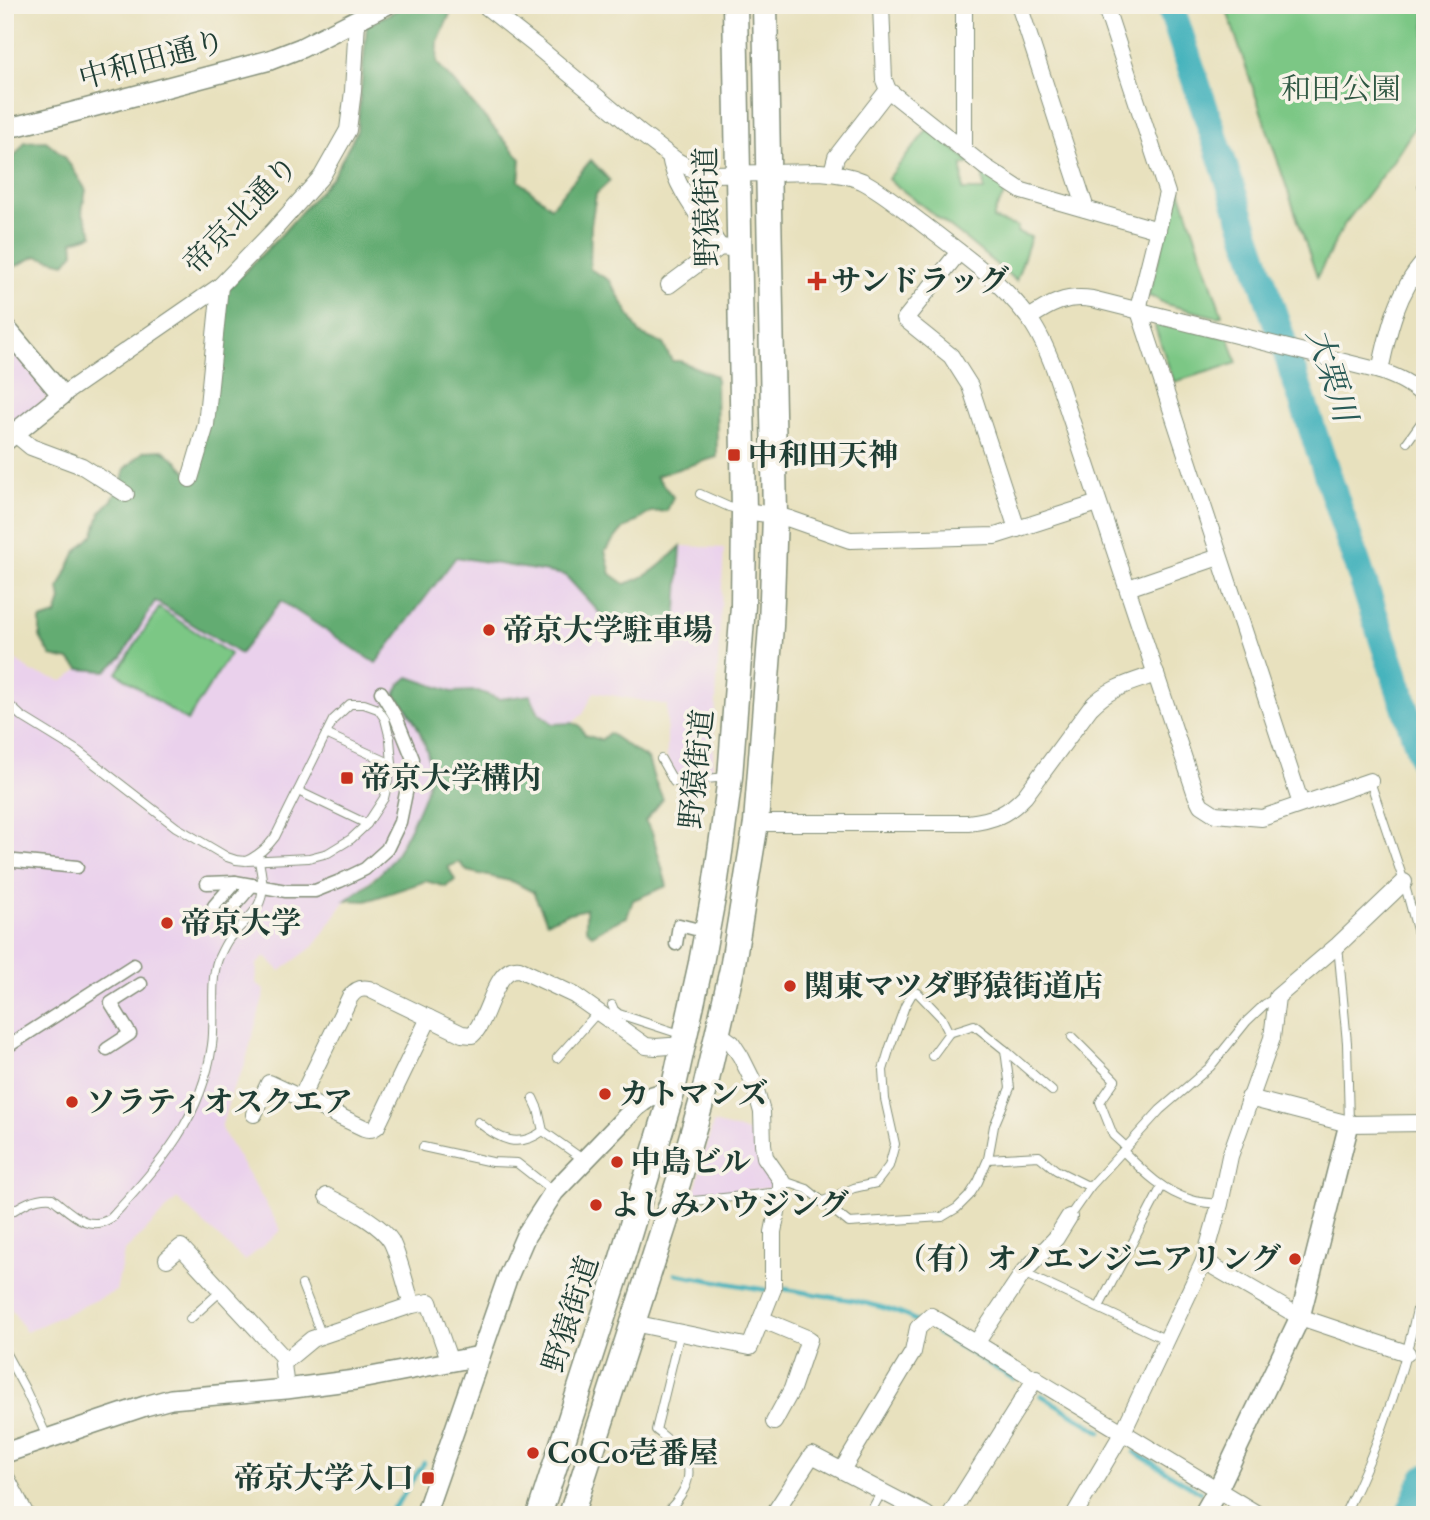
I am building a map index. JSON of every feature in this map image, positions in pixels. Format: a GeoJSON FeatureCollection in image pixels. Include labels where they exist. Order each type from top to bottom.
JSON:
{"type":"FeatureCollection","features":[{"type":"Feature","properties":{"kind":"main road","name":"野猿街道"},"geometry":{"type":"LineString","coordinates":[[539,1515],[673,1090],[714,893],[730,777],[743,606],[744,511],[730,248],[739,173],[735,5]]}},
{"type":"Feature","properties":{"kind":"main road","name":"野猿街道"},"geometry":{"type":"LineString","coordinates":[[571,1515],[679,1180],[704,1093],[743,908],[756,823],[771,626],[775,515],[765,5]]}},
{"type":"Feature","properties":{"kind":"main road"},"geometry":{"type":"LineString","coordinates":[[673,1090],[704,1093]]}},
{"type":"Feature","properties":{"kind":"main road"},"geometry":{"type":"LineString","coordinates":[[648,1174],[666,1166],[674,1169],[679,1180]]}},
{"type":"Feature","properties":{"kind":"street","name":"中和田通り"},"geometry":{"type":"LineString","coordinates":[[5,128],[18,127],[270,60],[301,48],[386,5]]}},
{"type":"Feature","properties":{"kind":"street"},"geometry":{"type":"LineString","coordinates":[[484,5],[670,156],[688,167],[711,174],[832,173],[860,180],[883,193],[959,252],[1002,288],[1029,318],[1058,377],[1201,805],[1214,814],[1262,818],[1370,781]]}},
{"type":"Feature","properties":{"kind":"street"},"geometry":{"type":"LineString","coordinates":[[881,5],[884,80],[888,90],[985,167],[1022,191],[1158,230]]}},
{"type":"Feature","properties":{"kind":"street"},"geometry":{"type":"LineString","coordinates":[[964,5],[964,150]]}},
{"type":"Feature","properties":{"kind":"street"},"geometry":{"type":"LineString","coordinates":[[1019,5],[1086,209]]}},
{"type":"Feature","properties":{"kind":"street"},"geometry":{"type":"LineString","coordinates":[[1105,5],[1167,193],[1139,311],[1301,804]]}},
{"type":"Feature","properties":{"kind":"street","name":"帝京北通り"},"geometry":{"type":"LineString","coordinates":[[10,437],[62,395],[220,286],[322,176],[348,130],[357,21]]}},
{"type":"Feature","properties":{"kind":"street"},"geometry":{"type":"LineString","coordinates":[[832,173],[836,157],[888,90]]}},
{"type":"Feature","properties":{"kind":"street"},"geometry":{"type":"LineString","coordinates":[[669,285],[730,248],[687,196],[671,167],[670,156]]}},
{"type":"Feature","properties":{"kind":"street"},"geometry":{"type":"LineString","coordinates":[[959,252],[905,319],[951,356],[970,386],[1017,528]]}},
{"type":"Feature","properties":{"kind":"street"},"geometry":{"type":"LineString","coordinates":[[1380,370],[1392,317],[1416,271],[1425,261]]}},
{"type":"Feature","properties":{"kind":"street"},"geometry":{"type":"LineString","coordinates":[[190,479],[206,425],[220,286]]}},
{"type":"Feature","properties":{"kind":"street"},"geometry":{"type":"LineString","coordinates":[[1029,318],[1047,306],[1073,298],[1092,299],[1380,370],[1414,386],[1425,397]]}},
{"type":"Feature","properties":{"kind":"street"},"geometry":{"type":"LineString","coordinates":[[5,327],[62,395]]}},
{"type":"Feature","properties":{"kind":"street"},"geometry":{"type":"LineString","coordinates":[[10,437],[82,466],[126,494]]}},
{"type":"Feature","properties":{"kind":"street"},"geometry":{"type":"LineString","coordinates":[[744,511],[775,515],[850,540],[995,536],[1098,503]]}},
{"type":"Feature","properties":{"kind":"street"},"geometry":{"type":"LineString","coordinates":[[1128,588],[1219,557]]}},
{"type":"Feature","properties":{"kind":"street"},"geometry":{"type":"LineString","coordinates":[[756,823],[968,823],[1000,816],[1025,796],[1100,698],[1111,690],[1156,674]]}},
{"type":"Feature","properties":{"kind":"street"},"geometry":{"type":"LineString","coordinates":[[207,883],[235,882],[286,891],[314,891],[365,869],[387,849],[400,822],[413,759],[396,717],[380,692]]}},
{"type":"Feature","properties":{"kind":"street"},"geometry":{"type":"LineString","coordinates":[[5,860],[76,867]]}},
{"type":"Feature","properties":{"kind":"street"},"geometry":{"type":"LineString","coordinates":[[214,906],[235,882]]}},
{"type":"Feature","properties":{"kind":"street"},"geometry":{"type":"LineString","coordinates":[[1074,1515],[1123,1432],[1203,1261],[1220,1204],[1230,1156],[1272,1038],[1277,997],[1404,882]]}},
{"type":"Feature","properties":{"kind":"street"},"geometry":{"type":"LineString","coordinates":[[229,912],[258,886]]}},
{"type":"Feature","properties":{"kind":"street"},"geometry":{"type":"LineString","coordinates":[[676,944],[679,925],[695,929]]}},
{"type":"Feature","properties":{"kind":"street"},"geometry":{"type":"LineString","coordinates":[[5,1048],[134,965]]}},
{"type":"Feature","properties":{"kind":"street"},"geometry":{"type":"LineString","coordinates":[[302,1098],[350,997],[358,989],[369,989],[463,1034],[472,1035],[479,1027],[504,973],[514,968],[605,1009],[646,1046],[656,1047],[685,1038]]}},
{"type":"Feature","properties":{"kind":"street"},"geometry":{"type":"LineString","coordinates":[[107,1049],[130,1034],[111,1003],[141,984]]}},
{"type":"Feature","properties":{"kind":"street"},"geometry":{"type":"LineString","coordinates":[[254,1114],[269,1083],[364,1128],[373,1129],[377,1126],[429,1018]]}},
{"type":"Feature","properties":{"kind":"street"},"geometry":{"type":"LineString","coordinates":[[633,1323],[750,1347],[773,1289],[773,1232],[781,1186],[765,1157],[762,1112],[753,1081],[732,1043],[718,1033]]}},
{"type":"Feature","properties":{"kind":"street"},"geometry":{"type":"LineString","coordinates":[[425,1515],[516,1255],[536,1219],[554,1192],[636,1107],[649,1097],[673,1090]]}},
{"type":"Feature","properties":{"kind":"street"},"geometry":{"type":"LineString","coordinates":[[1249,1098],[1349,1124],[1425,1123]]}},
{"type":"Feature","properties":{"kind":"street"},"geometry":{"type":"LineString","coordinates":[[1203,1515],[1300,1317],[1349,1124]]}},
{"type":"Feature","properties":{"kind":"street"},"geometry":{"type":"LineString","coordinates":[[327,1196],[352,1209],[385,1233],[392,1243],[412,1305]]}},
{"type":"Feature","properties":{"kind":"street"},"geometry":{"type":"LineString","coordinates":[[977,1342],[1023,1273],[1056,1238],[1069,1217]]}},
{"type":"Feature","properties":{"kind":"street"},"geometry":{"type":"LineString","coordinates":[[167,1259],[181,1247],[282,1356],[286,1389]]}},
{"type":"Feature","properties":{"kind":"street"},"geometry":{"type":"LineString","coordinates":[[1203,1261],[1300,1317],[1407,1353]]}},
{"type":"Feature","properties":{"kind":"street"},"geometry":{"type":"LineString","coordinates":[[283,1363],[307,1342],[412,1305],[429,1302],[450,1362]]}},
{"type":"Feature","properties":{"kind":"street"},"geometry":{"type":"LineString","coordinates":[[842,1470],[913,1352],[918,1328],[931,1316],[1259,1515]]}},
{"type":"Feature","properties":{"kind":"street"},"geometry":{"type":"LineString","coordinates":[[761,1319],[809,1339],[792,1389],[774,1422]]}},
{"type":"Feature","properties":{"kind":"street"},"geometry":{"type":"LineString","coordinates":[[5,1454],[171,1399],[355,1380],[480,1356]]}},
{"type":"Feature","properties":{"kind":"street"},"geometry":{"type":"LineString","coordinates":[[950,1515],[1036,1378]]}},
{"type":"Feature","properties":{"kind":"street"},"geometry":{"type":"LineString","coordinates":[[773,1515],[812,1455],[927,1515]]}},
{"type":"Feature","properties":{"kind":"street"},"geometry":{"type":"LineString","coordinates":[[5,1475],[26,1515]]}},
{"type":"Feature","properties":{"kind":"lane"},"geometry":{"type":"LineString","coordinates":[[1408,442],[1425,417]]}},
{"type":"Feature","properties":{"kind":"lane"},"geometry":{"type":"LineString","coordinates":[[700,494],[729,508],[744,511]]}},
{"type":"Feature","properties":{"kind":"lane"},"geometry":{"type":"LineString","coordinates":[[5,701],[21,716],[78,751],[176,827],[236,860],[258,858],[309,858],[328,853],[351,839],[367,824],[384,798],[392,764],[387,729],[378,709],[364,704],[351,704],[333,720],[275,837],[258,858],[261,901],[227,941],[214,977],[214,1029],[206,1073],[185,1126],[157,1166],[105,1222],[85,1223],[47,1197],[28,1202],[5,1216]]}},
{"type":"Feature","properties":{"kind":"lane"},"geometry":{"type":"LineString","coordinates":[[326,734],[392,764]]}},
{"type":"Feature","properties":{"kind":"lane"},"geometry":{"type":"LineString","coordinates":[[661,758],[674,782],[730,777]]}},
{"type":"Feature","properties":{"kind":"lane"},"geometry":{"type":"LineString","coordinates":[[1370,781],[1404,882],[1425,959]]}},
{"type":"Feature","properties":{"kind":"lane"},"geometry":{"type":"LineString","coordinates":[[298,791],[367,824]]}},
{"type":"Feature","properties":{"kind":"lane"},"geometry":{"type":"LineString","coordinates":[[1338,944],[1347,1043],[1349,1124]]}},
{"type":"Feature","properties":{"kind":"lane"},"geometry":{"type":"LineString","coordinates":[[821,1202],[854,1188],[876,1183],[889,1166],[895,1144],[885,1099],[883,1070],[905,1006],[913,992],[918,993],[941,1017],[949,1033]]}},
{"type":"Feature","properties":{"kind":"lane"},"geometry":{"type":"LineString","coordinates":[[1069,1217],[1090,1187],[1160,1110],[1210,1067],[1247,1021],[1277,997]]}},
{"type":"Feature","properties":{"kind":"lane"},"geometry":{"type":"LineString","coordinates":[[557,1058],[605,1009]]}},
{"type":"Feature","properties":{"kind":"lane"},"geometry":{"type":"LineString","coordinates":[[932,1056],[949,1033],[974,1025],[1052,1091]]}},
{"type":"Feature","properties":{"kind":"lane"},"geometry":{"type":"LineString","coordinates":[[1072,1037],[1115,1080],[1100,1102],[1113,1135],[1146,1174],[1162,1186],[1192,1200],[1220,1204]]}},
{"type":"Feature","properties":{"kind":"lane"},"geometry":{"type":"LineString","coordinates":[[671,1204],[781,1186],[807,1189],[849,1223],[942,1217],[957,1208],[969,1196],[988,1159],[994,1126],[1010,1088],[1005,1050]]}},
{"type":"Feature","properties":{"kind":"lane"},"geometry":{"type":"LineString","coordinates":[[533,1098],[543,1131],[584,1160]]}},
{"type":"Feature","properties":{"kind":"lane"},"geometry":{"type":"LineString","coordinates":[[478,1122],[493,1135],[515,1142],[524,1141],[543,1131]]}},
{"type":"Feature","properties":{"kind":"lane"},"geometry":{"type":"LineString","coordinates":[[423,1147],[492,1163],[517,1163],[554,1192]]}},
{"type":"Feature","properties":{"kind":"lane"},"geometry":{"type":"LineString","coordinates":[[988,1159],[1039,1156],[1056,1170],[1090,1187]]}},
{"type":"Feature","properties":{"kind":"lane"},"geometry":{"type":"LineString","coordinates":[[1099,1307],[1162,1186]]}},
{"type":"Feature","properties":{"kind":"lane"},"geometry":{"type":"LineString","coordinates":[[1344,1515],[1382,1430],[1407,1353],[1425,1270]]}},
{"type":"Feature","properties":{"kind":"lane"},"geometry":{"type":"LineString","coordinates":[[1023,1273],[1167,1340]]}},
{"type":"Feature","properties":{"kind":"lane"},"geometry":{"type":"LineString","coordinates":[[302,1285],[322,1336]]}},
{"type":"Feature","properties":{"kind":"lane"},"geometry":{"type":"LineString","coordinates":[[190,1319],[221,1291]]}},
{"type":"Feature","properties":{"kind":"lane"},"geometry":{"type":"LineString","coordinates":[[663,1515],[681,1497],[687,1482],[685,1459],[656,1430],[680,1332]]}},
{"type":"Feature","properties":{"kind":"lane"},"geometry":{"type":"LineString","coordinates":[[5,1352],[26,1389],[48,1439]]}},
{"type":"Feature","properties":{"kind":"lane"},"geometry":{"type":"LineString","coordinates":[[869,1515],[882,1491]]}},
{"type":"Feature","properties":{"kind":"shaded area"},"geometry":{"type":"Polygon","coordinates":[[[5,339],[51,395],[5,433],[5,339]]]}},
{"type":"Feature","properties":{"kind":"shaded area","name":"帝京大学"},"geometry":{"type":"Polygon","coordinates":[[[681,546],[724,548],[712,775],[676,775],[667,758],[667,705],[594,692],[583,714],[572,723],[554,724],[539,713],[529,695],[499,699],[478,691],[452,692],[410,677],[395,695],[405,704],[427,751],[430,774],[421,803],[406,835],[387,866],[346,900],[314,946],[280,971],[265,956],[257,964],[256,983],[265,991],[244,1067],[231,1093],[221,1128],[281,1230],[245,1261],[177,1199],[124,1252],[116,1291],[26,1332],[5,1299],[5,653],[32,672],[63,681],[80,669],[106,671],[122,657],[155,601],[281,601],[376,662],[456,557],[565,575],[607,621],[676,625],[681,546]]]}},
{"type":"Feature","properties":{"kind":"shaded area"},"geometry":{"type":"Polygon","coordinates":[[[713,1123],[760,1135],[777,1188],[694,1193],[713,1123]]]}},
{"type":"Feature","properties":{"kind":"green space"},"geometry":{"type":"Polygon","coordinates":[[[407,5],[454,5],[438,41],[437,63],[521,159],[519,181],[551,207],[591,160],[610,181],[596,194],[591,225],[590,269],[610,281],[640,334],[663,344],[672,361],[680,361],[716,376],[717,457],[656,476],[673,497],[667,511],[651,512],[621,531],[605,551],[611,574],[625,584],[649,573],[681,546],[676,626],[607,621],[565,575],[456,557],[376,663],[281,601],[240,654],[155,601],[122,657],[106,671],[80,669],[69,660],[51,656],[40,637],[40,620],[56,615],[61,600],[59,588],[75,553],[94,534],[101,511],[112,500],[125,469],[144,451],[163,450],[179,463],[194,481],[223,294],[281,235],[333,176],[357,131],[367,25],[407,5]]]}},
{"type":"Feature","properties":{"kind":"green space","name":"和田公園"},"geometry":{"type":"Polygon","coordinates":[[[1225,5],[1425,5],[1425,112],[1393,161],[1344,225],[1317,277],[1225,5]]]}},
{"type":"Feature","properties":{"kind":"green space"},"geometry":{"type":"Polygon","coordinates":[[[928,129],[972,163],[962,165],[963,190],[984,190],[983,172],[1008,189],[993,219],[1018,227],[1017,232],[1031,237],[1016,281],[888,179],[928,129]]]}},
{"type":"Feature","properties":{"kind":"green space"},"geometry":{"type":"Polygon","coordinates":[[[46,141],[65,157],[86,190],[82,211],[93,235],[73,241],[74,253],[65,263],[36,256],[14,267],[5,266],[5,181],[9,177],[13,158],[25,142],[46,141]]]}},
{"type":"Feature","properties":{"kind":"green space"},"geometry":{"type":"Polygon","coordinates":[[[1180,190],[1222,315],[1217,317],[1165,304],[1148,296],[1167,228],[1165,226],[1176,191],[1180,190]]]}},
{"type":"Feature","properties":{"kind":"green space"},"geometry":{"type":"Polygon","coordinates":[[[1159,322],[1229,338],[1237,363],[1174,382],[1155,327],[1159,322]]]}},
{"type":"Feature","properties":{"kind":"green space"},"geometry":{"type":"Polygon","coordinates":[[[159,608],[230,654],[187,721],[117,673],[159,608]]]}},
{"type":"Feature","properties":{"kind":"green space"},"geometry":{"type":"Polygon","coordinates":[[[409,677],[452,692],[478,691],[499,699],[530,695],[539,713],[553,724],[579,725],[585,735],[601,740],[609,733],[648,759],[663,799],[645,821],[652,832],[667,886],[633,900],[627,917],[592,935],[586,928],[586,909],[547,922],[533,892],[514,882],[467,871],[459,862],[448,867],[455,880],[446,887],[426,881],[366,901],[346,900],[388,865],[414,820],[429,781],[429,763],[424,742],[408,710],[395,695],[400,684],[409,677]]]}},
{"type":"Feature","properties":{"kind":"waterway","name":"大栗川"},"geometry":{"type":"LineString","coordinates":[[1170,5],[1425,766]]}},
{"type":"Feature","properties":{"kind":"waterway"},"geometry":{"type":"LineString","coordinates":[[676,1274],[766,1290]]}},
{"type":"Feature","properties":{"kind":"waterway"},"geometry":{"type":"LineString","coordinates":[[785,1289],[871,1304],[918,1322]]}},
{"type":"Feature","properties":{"kind":"waterway"},"geometry":{"type":"LineString","coordinates":[[937,1333],[1014,1379]]}},
{"type":"Feature","properties":{"kind":"waterway"},"geometry":{"type":"LineString","coordinates":[[1041,1395],[1101,1432]]}},
{"type":"Feature","properties":{"kind":"waterway"},"geometry":{"type":"LineString","coordinates":[[1134,1452],[1200,1492]]}},
{"type":"Feature","properties":{"kind":"waterway"},"geometry":{"type":"LineString","coordinates":[[385,1515],[397,1504],[424,1463]]}},
{"type":"Feature","properties":{"kind":"waterway","name":"大栗川"},"geometry":{"type":"LineString","coordinates":[[1409,1515],[1425,1478]]}},
{"type":"Feature","properties":{"kind":"waterway"},"geometry":{"type":"LineString","coordinates":[[1232,1512],[1237,1515]]}},
{"type":"Feature","properties":{"kind":"place","name":"サンドラッグ"},"geometry":{"type":"Point","coordinates":[817,281]}},
{"type":"Feature","properties":{"kind":"place","name":"中和田天神"},"geometry":{"type":"Point","coordinates":[734,455]}},
{"type":"Feature","properties":{"kind":"place","name":"帝京大学駐車場"},"geometry":{"type":"Point","coordinates":[489,630]}},
{"type":"Feature","properties":{"kind":"place","name":"帝京大学構内"},"geometry":{"type":"Point","coordinates":[347,778]}},
{"type":"Feature","properties":{"kind":"place","name":"帝京大学"},"geometry":{"type":"Point","coordinates":[167,923]}},
{"type":"Feature","properties":{"kind":"place","name":"関東マツダ野猿街道店"},"geometry":{"type":"Point","coordinates":[790,986]}},
{"type":"Feature","properties":{"kind":"place","name":"カトマンズ"},"geometry":{"type":"Point","coordinates":[605,1094]}},
{"type":"Feature","properties":{"kind":"place","name":"ソラティオスクエア"},"geometry":{"type":"Point","coordinates":[72,1102]}},
{"type":"Feature","properties":{"kind":"place","name":"中島ビル"},"geometry":{"type":"Point","coordinates":[617,1162]}},
{"type":"Feature","properties":{"kind":"place","name":"よしみハウジング"},"geometry":{"type":"Point","coordinates":[596,1205]}},
{"type":"Feature","properties":{"kind":"place","name":"（有）オノエンジニアリング"},"geometry":{"type":"Point","coordinates":[1295,1259]}},
{"type":"Feature","properties":{"kind":"place","name":"CoCo壱番屋"},"geometry":{"type":"Point","coordinates":[533,1453]}},
{"type":"Feature","properties":{"kind":"place","name":"帝京大学入口"},"geometry":{"type":"Point","coordinates":[428,1478]}}]}
